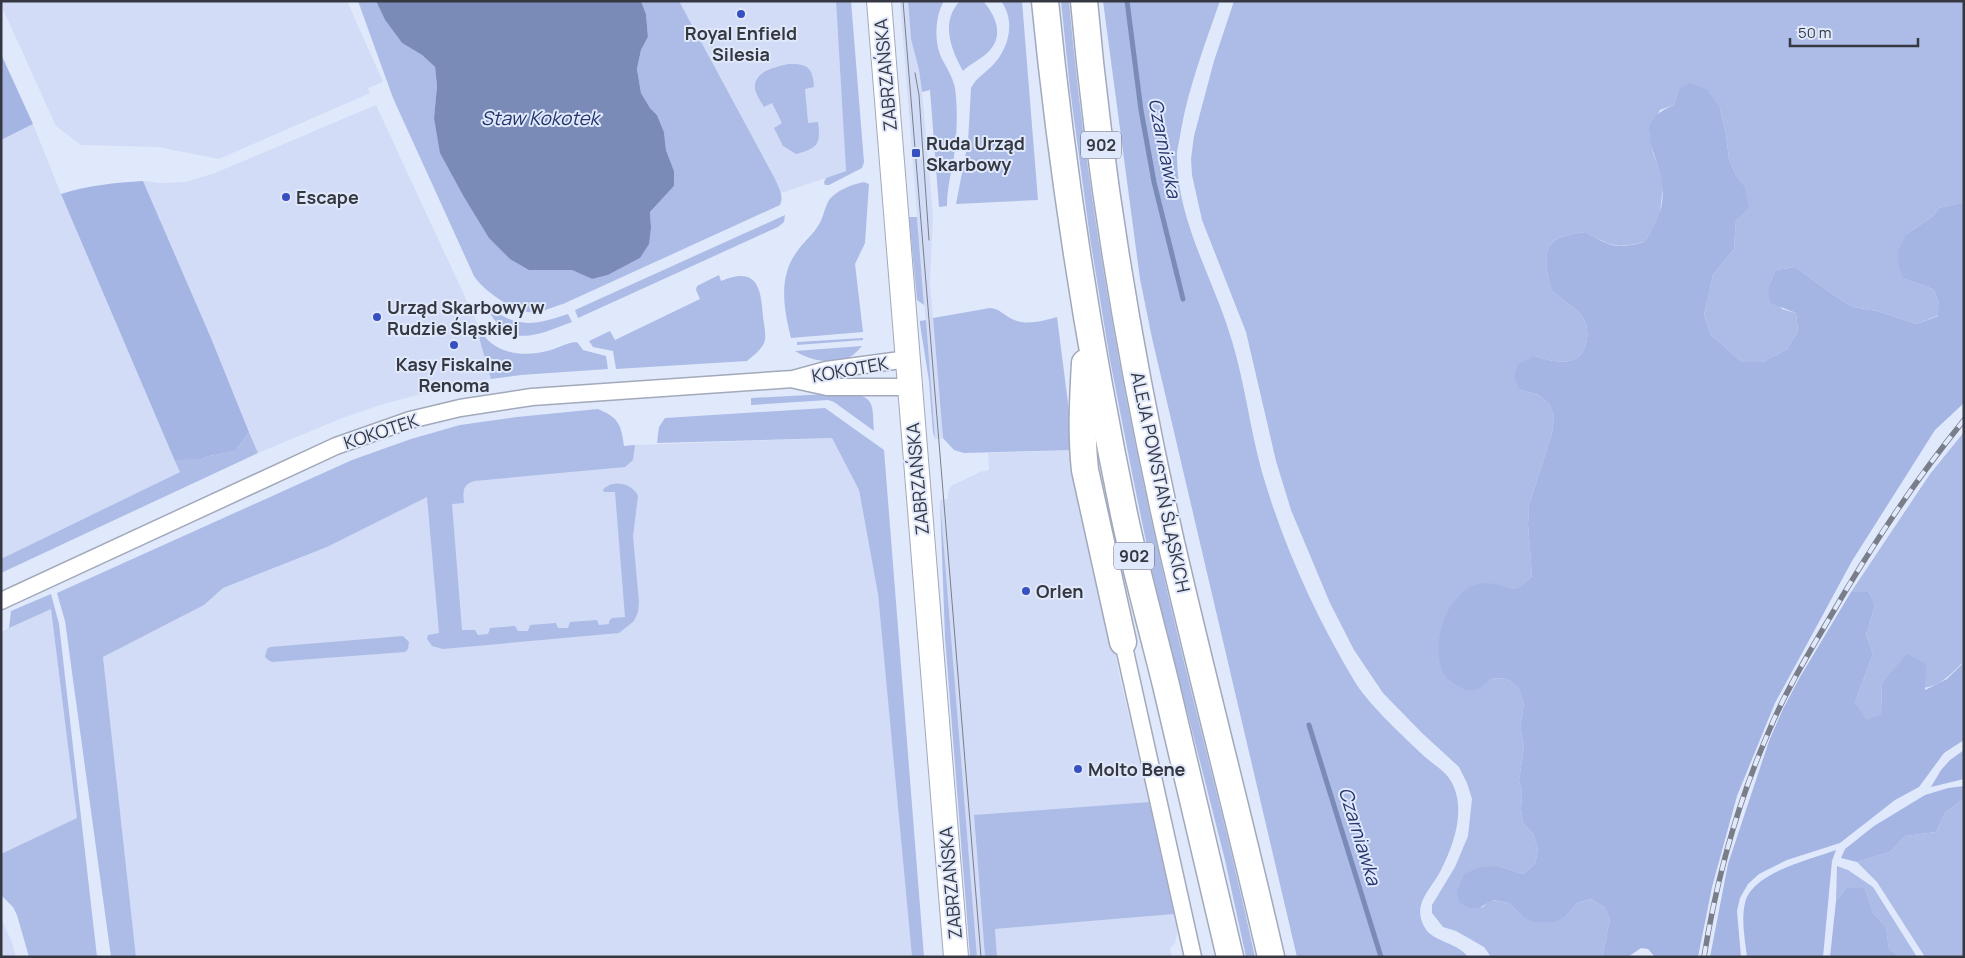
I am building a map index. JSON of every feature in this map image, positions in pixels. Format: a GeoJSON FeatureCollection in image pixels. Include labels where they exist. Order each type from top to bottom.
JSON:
{"type":"FeatureCollection","features":[{"type":"Feature","properties":{"kind":"main road","name":"ZABRZAŃSKA"},"geometry":{"type":"LineString","coordinates":[[879,1],[956,957]]}},
{"type":"Feature","properties":{"kind":"main road","name":"902"},"geometry":{"type":"LineString","coordinates":[[1045,1],[1053,78],[1088,327],[1124,516],[1190,782],[1230,957]]}},
{"type":"Feature","properties":{"kind":"main road","name":"ALEJA POWSTAŃ ŚLĄSKICH"},"geometry":{"type":"LineString","coordinates":[[1084,1],[1096,112],[1109,201],[1122,288],[1148,434],[1170,537],[1241,826],[1270,957]]}},
{"type":"Feature","properties":{"kind":"main road"},"geometry":{"type":"LineString","coordinates":[[1088,327],[1081,413],[1085,470],[1123,642]]}},
{"type":"Feature","properties":{"kind":"street","name":"KOKOTEK"},"geometry":{"type":"LineString","coordinates":[[1,601],[336,446],[410,420],[460,408],[532,397],[793,379],[826,370],[908,359]]}},
{"type":"Feature","properties":{"kind":"street","name":"KOKOTEK"},"geometry":{"type":"LineString","coordinates":[[793,379],[827,387],[910,387]]}},
{"type":"Feature","properties":{"kind":"street"},"geometry":{"type":"LineString","coordinates":[[1123,642],[1193,957]]}},
{"type":"Feature","properties":{"kind":"shaded area"},"geometry":{"type":"Polygon","coordinates":[[[1,1],[347,1],[383,82],[368,88],[370,93],[219,159],[158,147],[81,145],[56,126],[1,5],[1,1]]]}},
{"type":"Feature","properties":{"kind":"shaded area"},"geometry":{"type":"Polygon","coordinates":[[[358,1],[376,1],[385,20],[402,43],[422,55],[435,67],[437,86],[434,118],[529,270],[572,270],[592,279],[608,275],[640,258],[651,227],[650,212],[674,186],[674,171],[666,150],[664,132],[657,115],[650,108],[641,93],[637,69],[641,50],[648,37],[646,14],[641,1],[679,1],[775,179],[781,195],[780,205],[563,304],[532,312],[514,308],[491,293],[474,276],[393,98],[358,1]]]}},
{"type":"Feature","properties":{"kind":"shaded area"},"geometry":{"type":"Polygon","coordinates":[[[679,1],[836,1],[846,171],[781,193],[679,1]]]}},
{"type":"Feature","properties":{"kind":"shaded area"},"geometry":{"type":"Polygon","coordinates":[[[836,1],[851,1],[864,162],[862,168],[829,185],[825,185],[826,178],[846,171],[836,1]]]}},
{"type":"Feature","properties":{"kind":"shaded area"},"geometry":{"type":"Polygon","coordinates":[[[900,1],[908,1],[911,39],[919,70],[922,92],[933,216],[930,283],[943,439],[935,439],[900,1]]]}},
{"type":"Feature","properties":{"kind":"shaded area"},"geometry":{"type":"Polygon","coordinates":[[[908,1],[944,1],[937,21],[936,36],[941,57],[954,84],[957,114],[955,149],[948,187],[947,206],[939,207],[930,90],[922,92],[919,70],[911,39],[908,1]]]}},
{"type":"Feature","properties":{"kind":"shaded area"},"geometry":{"type":"Polygon","coordinates":[[[960,1],[983,1],[992,14],[997,28],[996,41],[992,48],[963,71],[949,36],[950,18],[960,1]]]}},
{"type":"Feature","properties":{"kind":"shaded area"},"geometry":{"type":"Polygon","coordinates":[[[1001,1],[1022,1],[1038,200],[956,204],[968,142],[971,88],[978,78],[998,59],[1009,35],[1008,17],[1001,1]]]}},
{"type":"Feature","properties":{"kind":"shaded area"},"geometry":{"type":"Polygon","coordinates":[[[1061,1],[1069,1],[1084,134],[1103,266],[1139,463],[1165,582],[1255,957],[1246,957],[1225,860],[1155,585],[1133,478],[1110,360],[1090,238],[1070,89],[1061,1]]]}},
{"type":"Feature","properties":{"kind":"shaded area"},"geometry":{"type":"Polygon","coordinates":[[[1103,1],[1220,1],[1193,81],[1177,150],[1183,204],[1232,341],[1258,456],[1271,500],[1280,527],[1314,606],[1340,657],[1361,691],[1398,731],[1447,775],[1456,793],[1458,816],[1454,838],[1441,870],[1421,904],[1420,912],[1421,919],[1429,933],[1458,948],[1468,957],[1297,957],[1152,338],[1140,279],[1103,1]]]}},
{"type":"Feature","properties":{"kind":"shaded area"},"geometry":{"type":"Polygon","coordinates":[[[1234,1],[1964,1],[1964,202],[1939,208],[1933,216],[1907,234],[1904,279],[1934,290],[1939,304],[1939,315],[1917,324],[1877,311],[1854,307],[1841,300],[1795,267],[1776,270],[1768,287],[1782,309],[1796,313],[1798,331],[1787,349],[1763,362],[1742,362],[1711,335],[1704,315],[1713,275],[1734,249],[1736,220],[1744,185],[1736,175],[1729,160],[1726,134],[1720,109],[1679,89],[1674,105],[1660,110],[1649,134],[1663,186],[1659,220],[1644,242],[1619,246],[1613,245],[1585,232],[1567,235],[1558,239],[1548,249],[1546,261],[1552,291],[1576,309],[1582,316],[1587,327],[1587,339],[1584,349],[1574,359],[1560,362],[1534,356],[1520,390],[1539,395],[1550,405],[1554,417],[1552,433],[1529,505],[1528,524],[1532,576],[1519,587],[1503,587],[1449,681],[1462,688],[1471,690],[1491,678],[1507,679],[1518,687],[1524,703],[1520,728],[1524,747],[1519,780],[1522,792],[1521,809],[1523,823],[1534,835],[1538,850],[1535,864],[1523,874],[1498,866],[1481,908],[1492,900],[1509,903],[1522,916],[1566,916],[1577,903],[1591,899],[1604,907],[1610,918],[1603,955],[1605,957],[1491,957],[1484,947],[1456,931],[1443,927],[1432,913],[1432,905],[1455,867],[1468,836],[1472,799],[1467,783],[1459,767],[1383,693],[1354,650],[1330,603],[1291,510],[1276,461],[1246,332],[1202,220],[1192,175],[1191,159],[1194,136],[1214,61],[1234,1]]]}},
{"type":"Feature","properties":{"kind":"shaded area"},"geometry":{"type":"Polygon","coordinates":[[[1,54],[33,124],[1,140],[1,54]]]}},
{"type":"Feature","properties":{"kind":"shaded area"},"geometry":{"type":"Polygon","coordinates":[[[788,64],[800,64],[811,71],[814,87],[805,89],[808,123],[818,122],[819,129],[816,144],[809,150],[796,154],[783,146],[774,128],[782,123],[772,103],[764,107],[755,89],[755,83],[761,74],[772,68],[788,64]]]}},
{"type":"Feature","properties":{"kind":"shaded area"},"geometry":{"type":"Polygon","coordinates":[[[1690,83],[1708,90],[1720,109],[1726,134],[1729,160],[1736,175],[1744,185],[1749,207],[1736,220],[1734,249],[1713,275],[1704,315],[1711,335],[1742,362],[1763,362],[1787,349],[1798,331],[1796,313],[1770,303],[1768,287],[1776,270],[1795,267],[1841,300],[1854,307],[1877,311],[1917,324],[1938,316],[1939,304],[1934,290],[1904,279],[1899,268],[1898,251],[1907,234],[1933,216],[1939,208],[1964,202],[1964,403],[1935,430],[1852,561],[1775,703],[1737,796],[1712,887],[1698,957],[1655,957],[1648,949],[1641,948],[1628,957],[1605,957],[1603,955],[1610,918],[1604,907],[1591,899],[1577,903],[1566,916],[1554,922],[1534,922],[1522,916],[1509,903],[1493,900],[1480,907],[1472,908],[1459,902],[1457,892],[1464,874],[1480,867],[1498,866],[1523,874],[1535,864],[1538,850],[1534,835],[1523,823],[1521,809],[1522,792],[1519,780],[1524,747],[1520,728],[1524,703],[1518,687],[1507,679],[1492,678],[1480,688],[1466,690],[1448,680],[1439,658],[1439,641],[1442,624],[1448,611],[1456,599],[1467,589],[1487,583],[1516,588],[1532,576],[1528,524],[1529,505],[1552,433],[1554,417],[1550,405],[1539,395],[1520,390],[1514,377],[1518,364],[1534,356],[1560,362],[1574,359],[1584,349],[1587,339],[1584,318],[1576,309],[1552,291],[1546,261],[1548,249],[1558,239],[1567,235],[1585,232],[1613,245],[1626,246],[1644,242],[1653,229],[1659,215],[1663,192],[1649,129],[1653,120],[1660,112],[1674,105],[1679,89],[1690,83]]]}},
{"type":"Feature","properties":{"kind":"shaded area"},"geometry":{"type":"Polygon","coordinates":[[[376,105],[479,327],[480,341],[491,379],[451,386],[380,405],[340,419],[258,453],[143,181],[161,183],[186,182],[215,173],[376,105]]]}},
{"type":"Feature","properties":{"kind":"shaded area"},"geometry":{"type":"Polygon","coordinates":[[[33,124],[61,194],[101,281],[180,472],[1,559],[1,140],[33,124]]]}},
{"type":"Feature","properties":{"kind":"shaded area"},"geometry":{"type":"Polygon","coordinates":[[[143,181],[211,338],[249,432],[235,451],[199,460],[191,458],[175,461],[61,194],[91,186],[143,181]]]}},
{"type":"Feature","properties":{"kind":"shaded area"},"geometry":{"type":"Polygon","coordinates":[[[864,182],[869,184],[865,243],[855,264],[863,332],[791,338],[784,294],[790,263],[798,249],[820,223],[831,198],[844,189],[864,182]]]}},
{"type":"Feature","properties":{"kind":"shaded area"},"geometry":{"type":"Polygon","coordinates":[[[785,215],[784,222],[778,227],[578,318],[575,310],[785,215]]]}},
{"type":"Feature","properties":{"kind":"shaded area"},"geometry":{"type":"Polygon","coordinates":[[[909,217],[917,217],[924,305],[917,300],[909,217]]]}},
{"type":"Feature","properties":{"kind":"shaded area"},"geometry":{"type":"Polygon","coordinates":[[[719,275],[721,281],[742,276],[750,278],[755,282],[761,297],[765,340],[755,355],[747,361],[616,369],[613,351],[593,347],[589,341],[610,331],[615,340],[700,299],[696,290],[697,286],[719,275]]]}},
{"type":"Feature","properties":{"kind":"shaded area"},"geometry":{"type":"Polygon","coordinates":[[[486,306],[511,320],[519,322],[536,322],[568,314],[572,322],[546,332],[523,336],[513,334],[504,329],[494,320],[486,306]]]}},
{"type":"Feature","properties":{"kind":"shaded area"},"geometry":{"type":"Polygon","coordinates":[[[990,308],[1012,319],[1023,322],[1057,317],[1074,450],[964,453],[954,450],[943,438],[933,318],[990,308]]]}},
{"type":"Feature","properties":{"kind":"shaded area"},"geometry":{"type":"Polygon","coordinates":[[[926,320],[935,438],[920,324],[920,321],[926,320]]]}},
{"type":"Feature","properties":{"kind":"shaded area"},"geometry":{"type":"Polygon","coordinates":[[[479,327],[492,344],[501,349],[522,354],[544,352],[568,343],[577,342],[583,350],[606,356],[608,369],[491,379],[480,341],[479,327]]]}},
{"type":"Feature","properties":{"kind":"shaded area"},"geometry":{"type":"Polygon","coordinates":[[[863,338],[863,340],[797,345],[797,342],[863,338]]]}},
{"type":"Feature","properties":{"kind":"shaded area"},"geometry":{"type":"Polygon","coordinates":[[[862,346],[850,357],[836,361],[822,361],[795,351],[862,346]]]}},
{"type":"Feature","properties":{"kind":"shaded area"},"geometry":{"type":"Polygon","coordinates":[[[856,394],[868,399],[872,408],[874,431],[834,402],[828,400],[751,405],[751,398],[856,394]]]}},
{"type":"Feature","properties":{"kind":"shaded area"},"geometry":{"type":"Polygon","coordinates":[[[825,408],[884,450],[924,957],[912,957],[878,594],[859,490],[832,438],[657,443],[659,427],[665,418],[825,408]]]}},
{"type":"Feature","properties":{"kind":"shaded area"},"geometry":{"type":"Polygon","coordinates":[[[598,409],[610,415],[618,423],[622,432],[624,446],[635,445],[633,460],[625,467],[474,481],[464,489],[464,503],[452,504],[462,630],[475,630],[478,635],[488,634],[490,628],[515,626],[518,631],[528,631],[530,625],[556,623],[558,628],[568,628],[570,622],[597,620],[599,625],[609,624],[612,618],[625,617],[615,492],[604,492],[603,490],[611,484],[622,484],[631,488],[638,496],[633,536],[639,602],[638,612],[634,621],[619,633],[443,649],[432,646],[427,639],[428,635],[439,633],[427,497],[327,547],[223,588],[204,605],[103,657],[136,957],[111,957],[65,621],[57,593],[352,460],[411,439],[460,425],[598,409]]]}},
{"type":"Feature","properties":{"kind":"shaded area"},"geometry":{"type":"Polygon","coordinates":[[[249,432],[258,453],[1,573],[1,559],[180,472],[175,461],[191,457],[199,460],[235,451],[249,432]]]}},
{"type":"Feature","properties":{"kind":"shaded area"},"geometry":{"type":"Polygon","coordinates":[[[1964,432],[1964,665],[1961,664],[1942,681],[1925,688],[1882,682],[1881,714],[1867,721],[1855,702],[1873,654],[1866,635],[1875,605],[1869,592],[1851,592],[1930,474],[1964,432]]]}},
{"type":"Feature","properties":{"kind":"shaded area"},"geometry":{"type":"Polygon","coordinates":[[[832,438],[859,490],[878,594],[912,957],[136,957],[103,657],[204,605],[223,588],[327,547],[476,472],[606,448],[635,445],[832,438]]]}},
{"type":"Feature","properties":{"kind":"shaded area"},"geometry":{"type":"Polygon","coordinates":[[[1074,450],[1121,682],[1149,802],[974,816],[985,957],[977,957],[940,500],[948,499],[948,492],[951,486],[980,472],[989,470],[988,453],[1074,450]]]}},
{"type":"Feature","properties":{"kind":"shaded area"},"geometry":{"type":"Polygon","coordinates":[[[940,501],[977,957],[970,957],[945,637],[940,501]]]}},
{"type":"Feature","properties":{"kind":"shaded area"},"geometry":{"type":"Polygon","coordinates":[[[1851,592],[1869,592],[1875,605],[1866,635],[1873,654],[1855,702],[1867,720],[1881,714],[1882,683],[1907,654],[1926,664],[1925,690],[1947,679],[1962,664],[1964,665],[1964,740],[1944,753],[1919,787],[1895,800],[1840,843],[1787,860],[1759,874],[1748,884],[1740,898],[1737,911],[1741,957],[1710,957],[1728,864],[1769,741],[1800,677],[1851,592]]]}},
{"type":"Feature","properties":{"kind":"shaded area"},"geometry":{"type":"Polygon","coordinates":[[[51,594],[59,624],[97,957],[29,957],[17,915],[13,907],[1,895],[1,854],[77,818],[51,609],[9,628],[11,611],[51,594]]]}},
{"type":"Feature","properties":{"kind":"shaded area"},"geometry":{"type":"Polygon","coordinates":[[[51,608],[78,818],[1,854],[1,632],[51,608]]]}},
{"type":"Feature","properties":{"kind":"shaded area"},"geometry":{"type":"Polygon","coordinates":[[[403,636],[409,642],[408,649],[405,652],[272,662],[265,657],[267,649],[270,647],[403,636]]]}},
{"type":"Feature","properties":{"kind":"shaded area"},"geometry":{"type":"Polygon","coordinates":[[[1964,750],[1964,779],[1931,787],[1941,770],[1950,760],[1964,750]]]}},
{"type":"Feature","properties":{"kind":"shaded area"},"geometry":{"type":"Polygon","coordinates":[[[1964,786],[1964,798],[1945,813],[1936,832],[1905,836],[1890,852],[1857,862],[1841,858],[1845,849],[1874,826],[1925,795],[1948,788],[1964,786]]]}},
{"type":"Feature","properties":{"kind":"shaded area"},"geometry":{"type":"Polygon","coordinates":[[[1964,798],[1964,957],[1925,957],[1877,882],[1857,862],[1890,852],[1905,836],[1936,832],[1945,813],[1964,798]]]}},
{"type":"Feature","properties":{"kind":"shaded area"},"geometry":{"type":"Polygon","coordinates":[[[1149,802],[1174,914],[995,929],[997,957],[985,957],[974,815],[1149,802]]]}},
{"type":"Feature","properties":{"kind":"shaded area"},"geometry":{"type":"Polygon","coordinates":[[[1836,850],[1832,861],[1823,957],[1747,957],[1743,916],[1745,903],[1750,892],[1770,875],[1836,850]]]}},
{"type":"Feature","properties":{"kind":"shaded area"},"geometry":{"type":"Polygon","coordinates":[[[1837,866],[1848,870],[1873,887],[1917,957],[1901,957],[1889,949],[1886,927],[1873,913],[1865,888],[1846,888],[1836,901],[1837,866]]]}},
{"type":"Feature","properties":{"kind":"shaded area"},"geometry":{"type":"Polygon","coordinates":[[[1846,888],[1865,888],[1873,913],[1886,927],[1889,949],[1901,957],[1830,957],[1836,901],[1846,888]]]}},
{"type":"Feature","properties":{"kind":"shaded area"},"geometry":{"type":"Polygon","coordinates":[[[1174,914],[1178,929],[1175,943],[1170,948],[1172,957],[997,957],[995,929],[1174,914]]]}},
{"type":"Feature","properties":{"kind":"shaded area"},"geometry":{"type":"Polygon","coordinates":[[[1,919],[12,942],[16,957],[1,957],[1,919]]]}},
{"type":"Feature","properties":{"kind":"water","name":"Staw Kokotek"},"geometry":{"type":"Polygon","coordinates":[[[376,1],[641,1],[646,14],[648,37],[641,50],[637,69],[641,93],[650,108],[657,115],[664,132],[666,150],[674,171],[674,186],[650,212],[649,244],[640,258],[608,275],[592,279],[572,270],[529,270],[510,259],[489,238],[440,153],[434,118],[437,86],[435,67],[422,55],[402,43],[385,20],[376,1]]]}},
{"type":"Feature","properties":{"kind":"waterway","name":"Czarniawka"},"geometry":{"type":"LineString","coordinates":[[1127,1],[1141,110],[1154,182],[1183,299]]}},
{"type":"Feature","properties":{"kind":"waterway","name":"Czarniawka"},"geometry":{"type":"LineString","coordinates":[[1309,725],[1381,957]]}},
{"type":"Feature","properties":{"kind":"tram line"},"geometry":{"type":"LineString","coordinates":[[903,1],[981,957]]}},
{"type":"Feature","properties":{"kind":"tram line"},"geometry":{"type":"LineString","coordinates":[[915,73],[919,95],[929,240]]}},
{"type":"Feature","properties":{"kind":"railway"},"geometry":{"type":"LineString","coordinates":[[1704,957],[1721,873],[1736,818],[1772,723],[1810,652],[1874,545],[1908,494],[1964,420]]}},
{"type":"Feature","properties":{"kind":"place","name":"Royal Enfield Silesia"},"geometry":{"type":"Point","coordinates":[741,14]}},
{"type":"Feature","properties":{"kind":"place","name":"Ruda Urząd Skarbowy"},"geometry":{"type":"Point","coordinates":[916,153]}},
{"type":"Feature","properties":{"kind":"place","name":"Escape"},"geometry":{"type":"Point","coordinates":[286,197]}},
{"type":"Feature","properties":{"kind":"place","name":"Urząd Skarbowy w Rudzie Śląskiej"},"geometry":{"type":"Point","coordinates":[377,317]}},
{"type":"Feature","properties":{"kind":"place","name":"Kasy Fiskalne Renoma"},"geometry":{"type":"Point","coordinates":[454,345]}},
{"type":"Feature","properties":{"kind":"place","name":"Orlen"},"geometry":{"type":"Point","coordinates":[1026,591]}},
{"type":"Feature","properties":{"kind":"place","name":"Molto Bene"},"geometry":{"type":"Point","coordinates":[1078,769]}}]}
